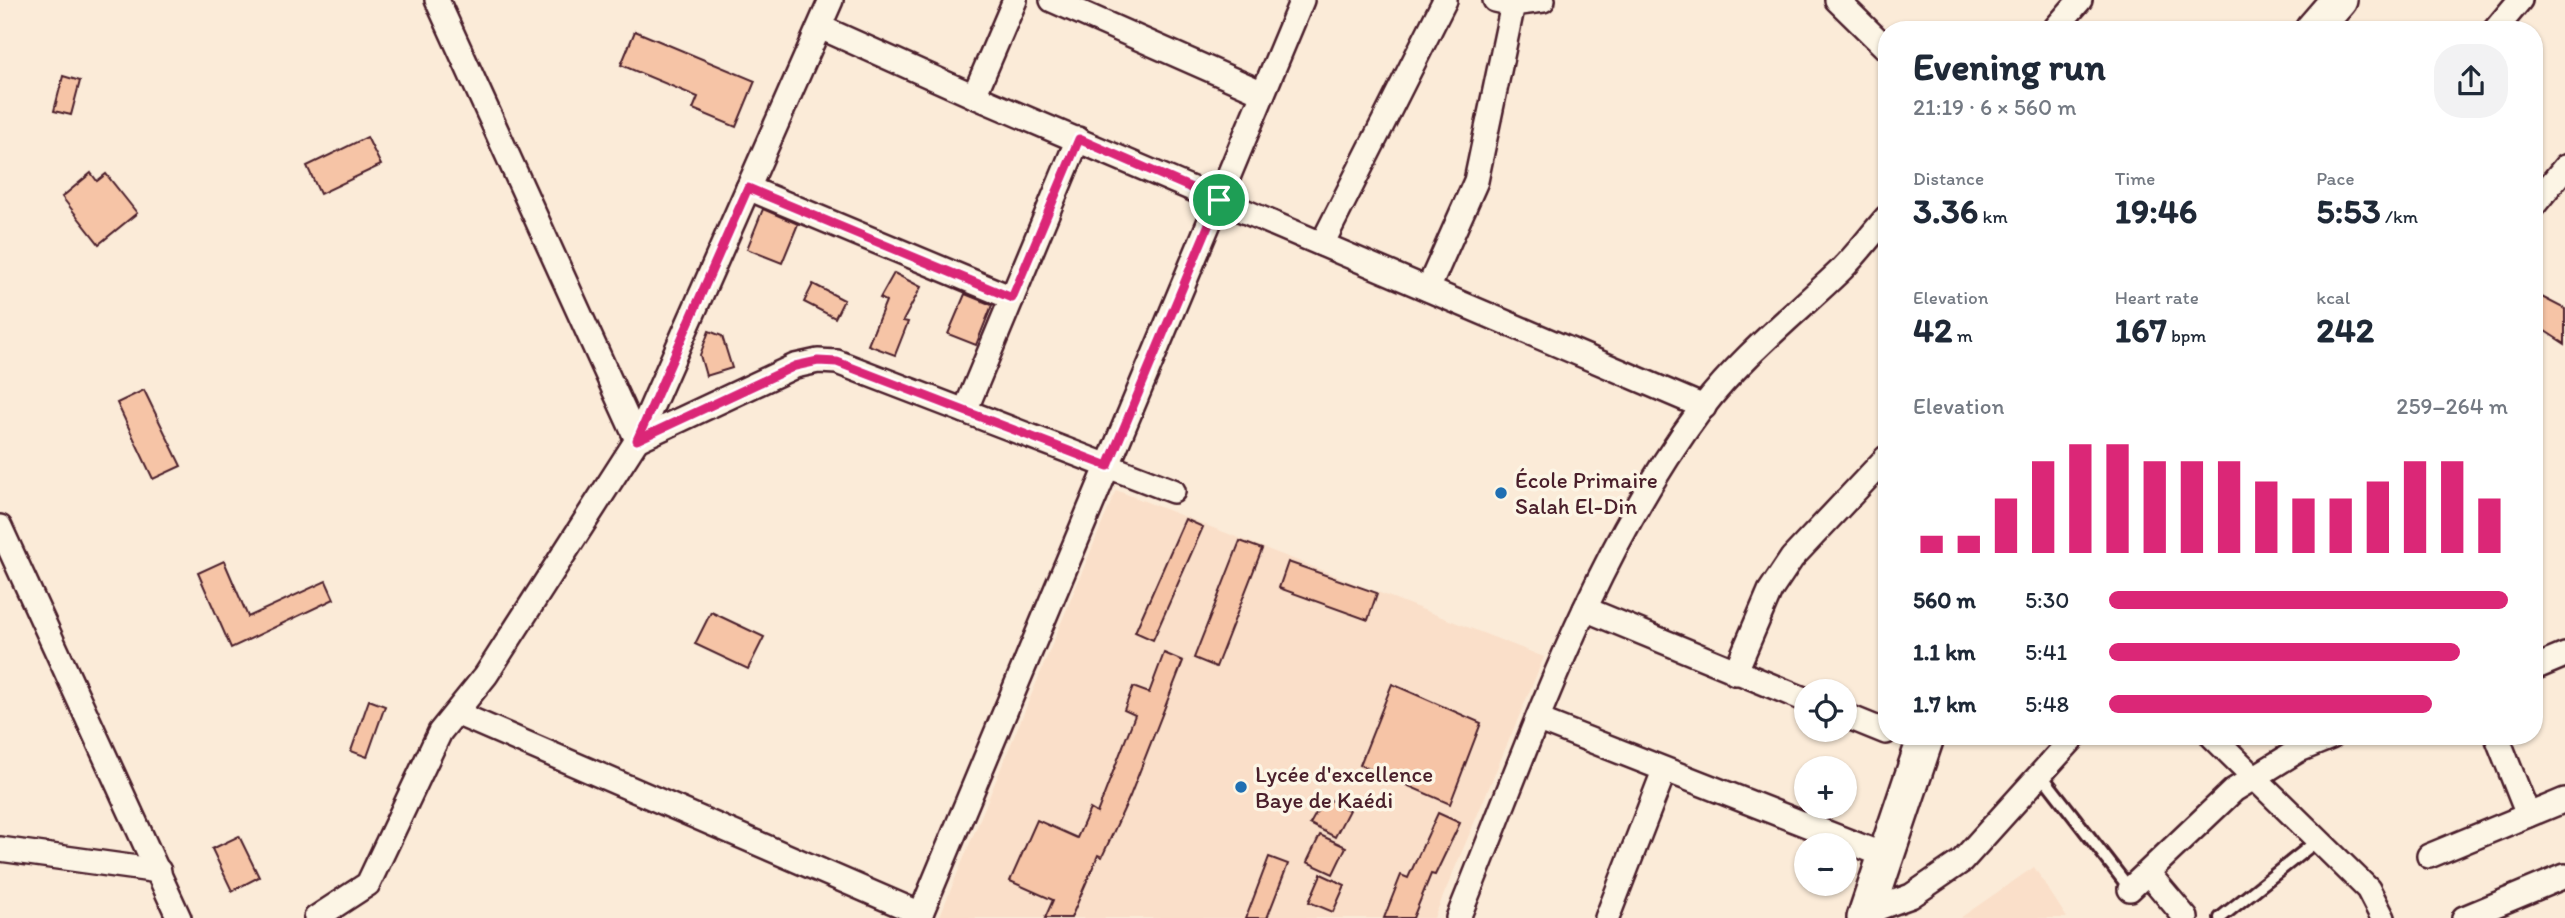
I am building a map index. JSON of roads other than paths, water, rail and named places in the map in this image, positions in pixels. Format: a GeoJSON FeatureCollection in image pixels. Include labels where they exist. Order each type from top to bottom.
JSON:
{"type":"FeatureCollection","features":[{"type":"Feature","properties":{"kind":"main road"},"geometry":{"type":"LineString","coordinates":[[2321,21],[2339,0]]}},
{"type":"Feature","properties":{"kind":"main road"},"geometry":{"type":"LineString","coordinates":[[1866,915],[1886,856],[1915,745]]}},
{"type":"Feature","properties":{"kind":"street"},"geometry":{"type":"LineString","coordinates":[[437,0],[637,440]]}},
{"type":"Feature","properties":{"kind":"street"},"geometry":{"type":"LineString","coordinates":[[316,918],[353,897],[368,884],[430,750],[523,620],[637,440],[831,0]]}},
{"type":"Feature","properties":{"kind":"street"},"geometry":{"type":"LineString","coordinates":[[974,96],[1015,0]]}},
{"type":"Feature","properties":{"kind":"street"},"geometry":{"type":"LineString","coordinates":[[1052,0],[1263,93]]}},
{"type":"Feature","properties":{"kind":"street"},"geometry":{"type":"LineString","coordinates":[[456,713],[920,916],[1302,0]]}},
{"type":"Feature","properties":{"kind":"street"},"geometry":{"type":"LineString","coordinates":[[1322,244],[1445,0]]}},
{"type":"Feature","properties":{"kind":"street"},"geometry":{"type":"LineString","coordinates":[[1428,289],[1469,198],[1483,157],[1504,2],[1543,0]]}},
{"type":"Feature","properties":{"kind":"street"},"geometry":{"type":"LineString","coordinates":[[1837,0],[1878,40]]}},
{"type":"Feature","properties":{"kind":"street"},"geometry":{"type":"LineString","coordinates":[[2062,21],[2080,0]]}},
{"type":"Feature","properties":{"kind":"street"},"geometry":{"type":"LineString","coordinates":[[2502,21],[2520,0]]}},
{"type":"Feature","properties":{"kind":"street"},"geometry":{"type":"LineString","coordinates":[[820,27],[974,96],[1704,407]]}},
{"type":"Feature","properties":{"kind":"street"},"geometry":{"type":"LineString","coordinates":[[965,411],[1079,139]]}},
{"type":"Feature","properties":{"kind":"street"},"geometry":{"type":"LineString","coordinates":[[2543,194],[2565,167]]}},
{"type":"Feature","properties":{"kind":"street"},"geometry":{"type":"LineString","coordinates":[[748,188],[1012,298]]}},
{"type":"Feature","properties":{"kind":"street"},"geometry":{"type":"LineString","coordinates":[[1458,918],[1585,609],[1646,492],[1704,407],[1739,364],[1843,267],[1878,227]]}},
{"type":"Feature","properties":{"kind":"street"},"geometry":{"type":"LineString","coordinates":[[637,440],[795,366],[818,361],[837,362],[1173,491]]}},
{"type":"Feature","properties":{"kind":"street"},"geometry":{"type":"LineString","coordinates":[[1735,673],[1770,591],[1792,558],[1878,467]]}},
{"type":"Feature","properties":{"kind":"street"},"geometry":{"type":"LineString","coordinates":[[0,527],[179,918]]}},
{"type":"Feature","properties":{"kind":"street"},"geometry":{"type":"LineString","coordinates":[[1585,609],[1794,696]]}},
{"type":"Feature","properties":{"kind":"street"},"geometry":{"type":"LineString","coordinates":[[2543,664],[2565,655]]}},
{"type":"Feature","properties":{"kind":"street"},"geometry":{"type":"LineString","coordinates":[[1539,720],[1886,856]]}},
{"type":"Feature","properties":{"kind":"street"},"geometry":{"type":"LineString","coordinates":[[1857,720],[1878,729]]}},
{"type":"Feature","properties":{"kind":"street"},"geometry":{"type":"LineString","coordinates":[[1866,915],[1911,896],[1962,861],[2066,745]]}},
{"type":"Feature","properties":{"kind":"street"},"geometry":{"type":"LineString","coordinates":[[2221,745],[2368,889],[2383,918]]}},
{"type":"Feature","properties":{"kind":"street"},"geometry":{"type":"LineString","coordinates":[[2130,889],[2235,790],[2299,750],[2312,745]]}},
{"type":"Feature","properties":{"kind":"street"},"geometry":{"type":"LineString","coordinates":[[2500,745],[2528,815]]}},
{"type":"Feature","properties":{"kind":"street"},"geometry":{"type":"LineString","coordinates":[[1607,918],[1664,771]]}},
{"type":"Feature","properties":{"kind":"street"},"geometry":{"type":"LineString","coordinates":[[2429,856],[2565,800]]}},
{"type":"Feature","properties":{"kind":"street"},"geometry":{"type":"LineString","coordinates":[[0,849],[159,871]]}},
{"type":"Feature","properties":{"kind":"street"},"geometry":{"type":"LineString","coordinates":[[2148,873],[2186,918]]}},
{"type":"Feature","properties":{"kind":"street"},"geometry":{"type":"LineString","coordinates":[[2464,918],[2565,876]]}},
{"type":"Feature","properties":{"kind":"lane"},"geometry":{"type":"LineString","coordinates":[[2040,773],[2130,889]]}},
{"type":"Feature","properties":{"kind":"lane"},"geometry":{"type":"LineString","coordinates":[[2220,918],[2318,840]]}},
{"type":"Feature","properties":{"kind":"place","name":"École Primaire Salah El-Din"},"geometry":{"type":"Point","coordinates":[1501,493]}},
{"type":"Feature","properties":{"kind":"place","name":"Lycée d'excellence Baye de Kaédi"},"geometry":{"type":"Point","coordinates":[1241,787]}}]}
